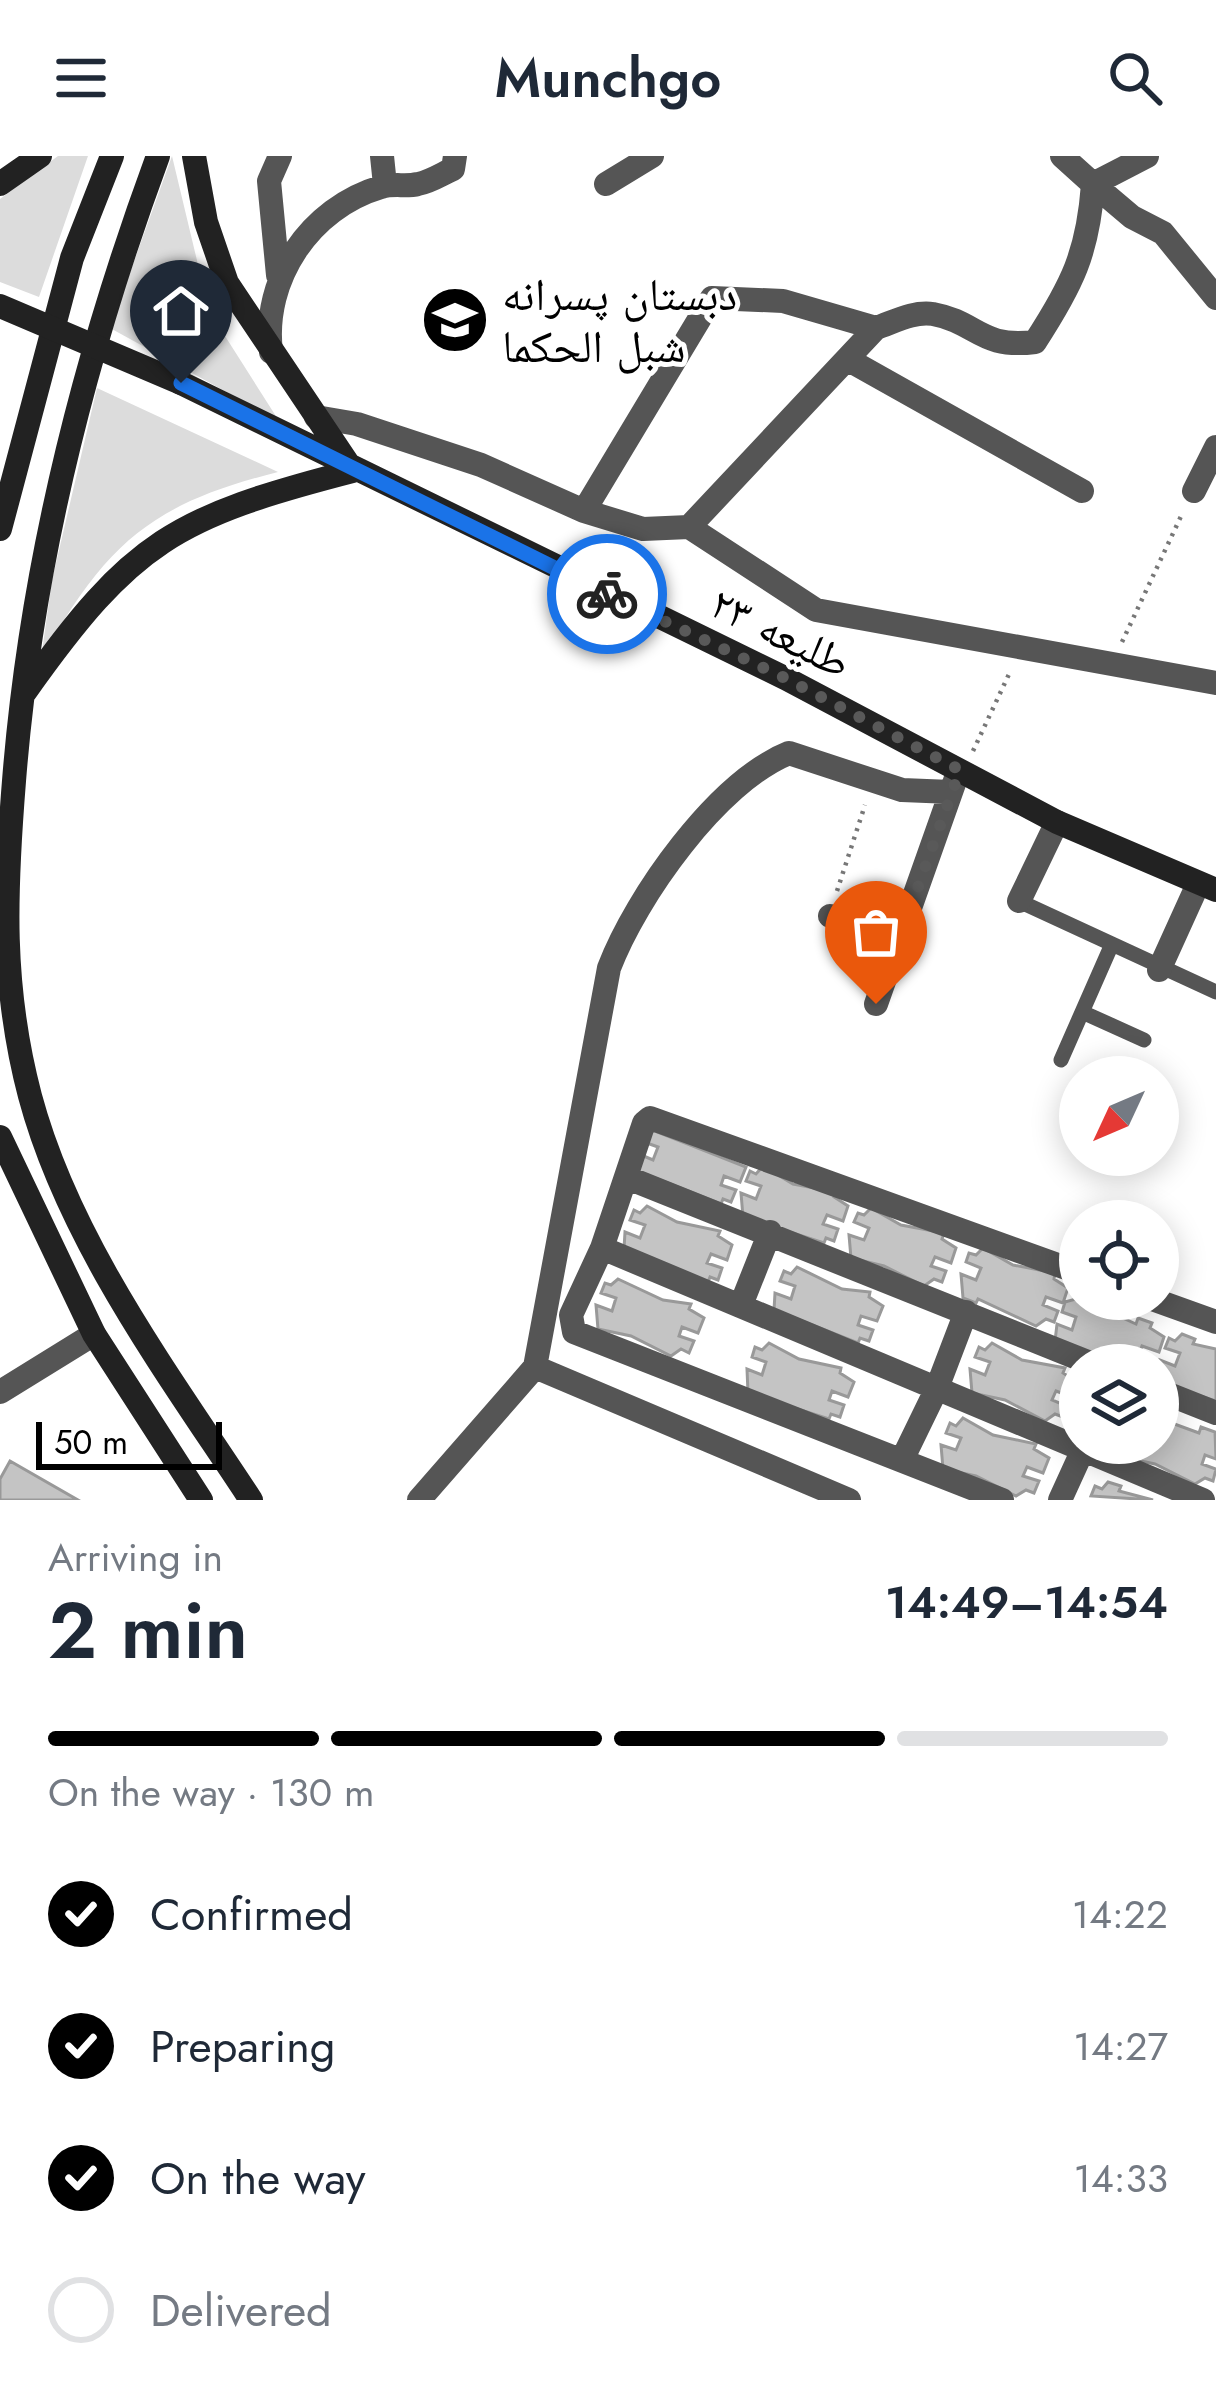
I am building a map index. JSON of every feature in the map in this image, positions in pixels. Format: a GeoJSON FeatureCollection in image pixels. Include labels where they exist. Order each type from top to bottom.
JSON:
{"type":"FeatureCollection","features":[{"type":"Feature","properties":{"kind":"main road"},"geometry":{"type":"LineString","coordinates":[[0,184],[40,156]]}},
{"type":"Feature","properties":{"kind":"main road"},"geometry":{"type":"LineString","coordinates":[[0,529],[72,258],[112,156]]}},
{"type":"Feature","properties":{"kind":"main road"},"geometry":{"type":"LineString","coordinates":[[158,156],[109,290],[71,426],[20,699],[4,945],[31,1098],[63,1183],[106,1268],[251,1500]]}},
{"type":"Feature","properties":{"kind":"main road"},"geometry":{"type":"LineString","coordinates":[[20,699],[84,608],[149,547],[213,512],[353,471],[227,283],[206,222],[194,156]]}},
{"type":"Feature","properties":{"kind":"main road","name":"طلیعه ۲۳"},"geometry":{"type":"LineString","coordinates":[[0,306],[181,383],[785,678],[955,781],[1207,887]]}},
{"type":"Feature","properties":{"kind":"main road"},"geometry":{"type":"LineString","coordinates":[[0,1137],[94,1334],[201,1500]]}},
{"type":"Feature","properties":{"kind":"street"},"geometry":{"type":"LineString","coordinates":[[271,352],[268,323],[278,274],[268,181],[280,156]]}},
{"type":"Feature","properties":{"kind":"street"},"geometry":{"type":"LineString","coordinates":[[382,156],[385,185]]}},
{"type":"Feature","properties":{"kind":"street"},"geometry":{"type":"LineString","coordinates":[[278,274],[332,207],[385,185],[420,184],[453,169],[454,156]]}},
{"type":"Feature","properties":{"kind":"street"},"geometry":{"type":"LineString","coordinates":[[606,184],[652,156]]}},
{"type":"Feature","properties":{"kind":"street"},"geometry":{"type":"LineString","coordinates":[[1063,156],[1132,217],[1163,233],[1216,298]]}},
{"type":"Feature","properties":{"kind":"street"},"geometry":{"type":"LineString","coordinates":[[1093,184],[1148,156]]}},
{"type":"Feature","properties":{"kind":"street"},"geometry":{"type":"LineString","coordinates":[[689,527],[876,328],[914,314],[934,314],[1001,346],[1035,341],[1076,280],[1090,231],[1093,184]]}},
{"type":"Feature","properties":{"kind":"street"},"geometry":{"type":"LineString","coordinates":[[584,512],[712,298],[783,301],[876,328]]}},
{"type":"Feature","properties":{"kind":"street"},"geometry":{"type":"LineString","coordinates":[[847,359],[1082,491]]}},
{"type":"Feature","properties":{"kind":"street"},"geometry":{"type":"LineString","coordinates":[[316,417],[357,424],[481,465],[584,512],[643,529],[689,527],[816,610],[1210,678]]}},
{"type":"Feature","properties":{"kind":"street"},"geometry":{"type":"LineString","coordinates":[[1194,491],[1216,447]]}},
{"type":"Feature","properties":{"kind":"street"},"geometry":{"type":"LineString","coordinates":[[419,1500],[535,1366],[609,968],[624,929],[667,866],[771,760],[788,753],[873,782],[955,781],[876,1004]]}},
{"type":"Feature","properties":{"kind":"street"},"geometry":{"type":"LineString","coordinates":[[1019,901],[1057,822]]}},
{"type":"Feature","properties":{"kind":"street"},"geometry":{"type":"LineString","coordinates":[[1159,970],[1207,887]]}},
{"type":"Feature","properties":{"kind":"street"},"geometry":{"type":"LineString","coordinates":[[830,916],[903,929]]}},
{"type":"Feature","properties":{"kind":"street"},"geometry":{"type":"LineString","coordinates":[[1002,1500],[574,1332],[571,1315],[602,1248],[644,1123],[650,1118],[1059,1265]]}},
{"type":"Feature","properties":{"kind":"street"},"geometry":{"type":"LineString","coordinates":[[628,1178],[1059,1350]]}},
{"type":"Feature","properties":{"kind":"street"},"geometry":{"type":"LineString","coordinates":[[741,1305],[770,1232]]}},
{"type":"Feature","properties":{"kind":"street"},"geometry":{"type":"LineString","coordinates":[[602,1248],[1059,1436]]}},
{"type":"Feature","properties":{"kind":"street"},"geometry":{"type":"LineString","coordinates":[[1179,1309],[1216,1322]]}},
{"type":"Feature","properties":{"kind":"street"},"geometry":{"type":"LineString","coordinates":[[902,1460],[938,1388],[966,1312]]}},
{"type":"Feature","properties":{"kind":"street"},"geometry":{"type":"LineString","coordinates":[[0,1391],[94,1334]]}},
{"type":"Feature","properties":{"kind":"street"},"geometry":{"type":"LineString","coordinates":[[535,1366],[849,1500]]}},
{"type":"Feature","properties":{"kind":"street"},"geometry":{"type":"LineString","coordinates":[[1179,1398],[1216,1413]]}},
{"type":"Feature","properties":{"kind":"street"},"geometry":{"type":"LineString","coordinates":[[1060,1500],[1077,1464]]}},
{"type":"Feature","properties":{"kind":"street"},"geometry":{"type":"LineString","coordinates":[[1124,1464],[1203,1500]]}},
{"type":"Feature","properties":{"kind":"lane"},"geometry":{"type":"LineString","coordinates":[[1019,901],[1159,970],[1216,992]]}},
{"type":"Feature","properties":{"kind":"lane"},"geometry":{"type":"LineString","coordinates":[[1063,1056],[1112,944]]}},
{"type":"Feature","properties":{"kind":"lane"},"geometry":{"type":"LineString","coordinates":[[1082,1012],[1144,1040]]}},
{"type":"Feature","properties":{"kind":"path"},"geometry":{"type":"LineString","coordinates":[[1114,660],[1194,491]]}},
{"type":"Feature","properties":{"kind":"path"},"geometry":{"type":"LineString","coordinates":[[955,781],[984,736],[1010,672]]}},
{"type":"Feature","properties":{"kind":"path"},"geometry":{"type":"LineString","coordinates":[[830,916],[873,782]]}},
{"type":"Feature","properties":{"kind":"shaded area"},"geometry":{"type":"Polygon","coordinates":[[[58,156],[88,156],[39,297],[0,282],[0,199],[58,156]]]}},
{"type":"Feature","properties":{"kind":"shaded area"},"geometry":{"type":"Polygon","coordinates":[[[172,156],[200,273],[225,336],[279,421],[110,328],[172,156]]]}},
{"type":"Feature","properties":{"kind":"shaded area"},"geometry":{"type":"Polygon","coordinates":[[[97,388],[278,472],[196,499],[136,534],[87,586],[41,659],[52,580],[97,388]]]}},
{"type":"Feature","properties":{"kind":"building"},"geometry":{"type":"Polygon","coordinates":[[[655,1131],[746,1167],[740,1182],[724,1176],[721,1185],[736,1190],[731,1202],[723,1199],[721,1204],[637,1171],[639,1154],[653,1160],[658,1147],[644,1142],[647,1132],[655,1131]]]}},
{"type":"Feature","properties":{"kind":"building"},"geometry":{"type":"Polygon","coordinates":[[[763,1166],[793,1184],[836,1192],[834,1197],[848,1206],[843,1221],[827,1215],[823,1224],[838,1229],[834,1241],[826,1238],[824,1243],[743,1217],[741,1193],[756,1199],[761,1186],[746,1181],[750,1171],[756,1174],[763,1166]]]}},
{"type":"Feature","properties":{"kind":"building"},"geometry":{"type":"Polygon","coordinates":[[[647,1206],[677,1222],[720,1231],[718,1236],[732,1245],[727,1260],[711,1254],[707,1263],[722,1268],[718,1280],[710,1277],[708,1282],[624,1249],[625,1232],[640,1238],[645,1225],[630,1220],[634,1210],[640,1213],[647,1206]]]}},
{"type":"Feature","properties":{"kind":"building"},"geometry":{"type":"Polygon","coordinates":[[[871,1208],[901,1225],[944,1233],[942,1239],[956,1248],[951,1263],[935,1257],[931,1266],[946,1271],[942,1282],[934,1279],[924,1286],[884,1266],[851,1258],[849,1235],[864,1240],[869,1228],[854,1222],[858,1213],[864,1215],[871,1208]]]}},
{"type":"Feature","properties":{"kind":"building"},"geometry":{"type":"Polygon","coordinates":[[[983,1248],[1013,1265],[1055,1273],[1059,1302],[1046,1297],[1043,1305],[1058,1311],[1054,1322],[1046,1319],[1036,1326],[978,1299],[976,1303],[963,1298],[961,1274],[976,1280],[981,1268],[966,1262],[969,1253],[976,1255],[983,1248]]]}},
{"type":"Feature","properties":{"kind":"building"},"geometry":{"type":"Polygon","coordinates":[[[797,1267],[842,1289],[870,1292],[869,1297],[883,1306],[877,1321],[861,1316],[858,1325],[873,1330],[869,1341],[860,1338],[858,1343],[774,1310],[775,1293],[791,1299],[795,1286],[780,1281],[784,1271],[791,1274],[797,1267]]]}},
{"type":"Feature","properties":{"kind":"building"},"geometry":{"type":"Polygon","coordinates":[[[618,1279],[663,1300],[691,1304],[689,1309],[704,1318],[698,1333],[682,1327],[679,1336],[694,1341],[689,1353],[681,1349],[671,1356],[631,1336],[598,1329],[596,1305],[612,1311],[616,1298],[601,1293],[605,1283],[611,1285],[618,1279]]]}},
{"type":"Feature","properties":{"kind":"building"},"geometry":{"type":"Polygon","coordinates":[[[1075,1320],[1136,1324],[1144,1320],[1164,1337],[1162,1344],[1055,1341],[1057,1324],[1072,1330],[1075,1320]]]}},
{"type":"Feature","properties":{"kind":"building"},"geometry":{"type":"Polygon","coordinates":[[[1182,1334],[1195,1339],[1193,1344],[1216,1349],[1216,1401],[1179,1389],[1179,1344],[1167,1344],[1169,1338],[1175,1341],[1182,1334]]]}},
{"type":"Feature","properties":{"kind":"building"},"geometry":{"type":"Polygon","coordinates":[[[769,1343],[799,1359],[841,1368],[840,1373],[854,1382],[848,1397],[832,1391],[829,1400],[844,1405],[840,1417],[831,1414],[829,1419],[748,1393],[747,1369],[762,1375],[766,1362],[752,1357],[755,1347],[762,1350],[769,1343]]]}},
{"type":"Feature","properties":{"kind":"building"},"geometry":{"type":"Polygon","coordinates":[[[992,1343],[1022,1360],[1059,1367],[1059,1392],[1052,1400],[1059,1403],[1059,1416],[1045,1421],[1005,1400],[972,1393],[970,1369],[985,1375],[990,1362],[975,1357],[979,1347],[985,1350],[992,1343]]]}},
{"type":"Feature","properties":{"kind":"building"},"geometry":{"type":"Polygon","coordinates":[[[963,1418],[993,1435],[1036,1444],[1034,1449],[1049,1458],[1043,1473],[1027,1467],[1023,1476],[1039,1481],[1034,1493],[1026,1490],[1016,1496],[976,1476],[943,1469],[941,1445],[956,1450],[961,1438],[946,1433],[950,1423],[956,1426],[963,1418]]]}},
{"type":"Feature","properties":{"kind":"building"},"geometry":{"type":"Polygon","coordinates":[[[1179,1426],[1199,1433],[1201,1427],[1215,1432],[1216,1459],[1205,1455],[1202,1464],[1216,1469],[1213,1481],[1205,1478],[1195,1484],[1155,1464],[1179,1464],[1179,1426]]]}},
{"type":"Feature","properties":{"kind":"building"},"geometry":{"type":"Polygon","coordinates":[[[10,1461],[78,1500],[0,1500],[0,1479],[10,1461]]]}},
{"type":"Feature","properties":{"kind":"building"},"geometry":{"type":"Polygon","coordinates":[[[1108,1482],[1121,1486],[1119,1491],[1153,1500],[1091,1496],[1095,1486],[1102,1489],[1108,1482]]]}},
{"type":"Feature","properties":{"kind":"way so far"},"geometry":{"type":"LineString","coordinates":[[607,594],[785,678],[960,770],[876,1004]]}},
{"type":"Feature","properties":{"kind":"place","name":"دبستان پسرانه شبل الحکما"},"geometry":{"type":"Point","coordinates":[455,320]}},
{"type":"Feature","properties":{"kind":"route"},"geometry":{"type":"LineString","coordinates":[[181,383],[607,594]]}}]}
